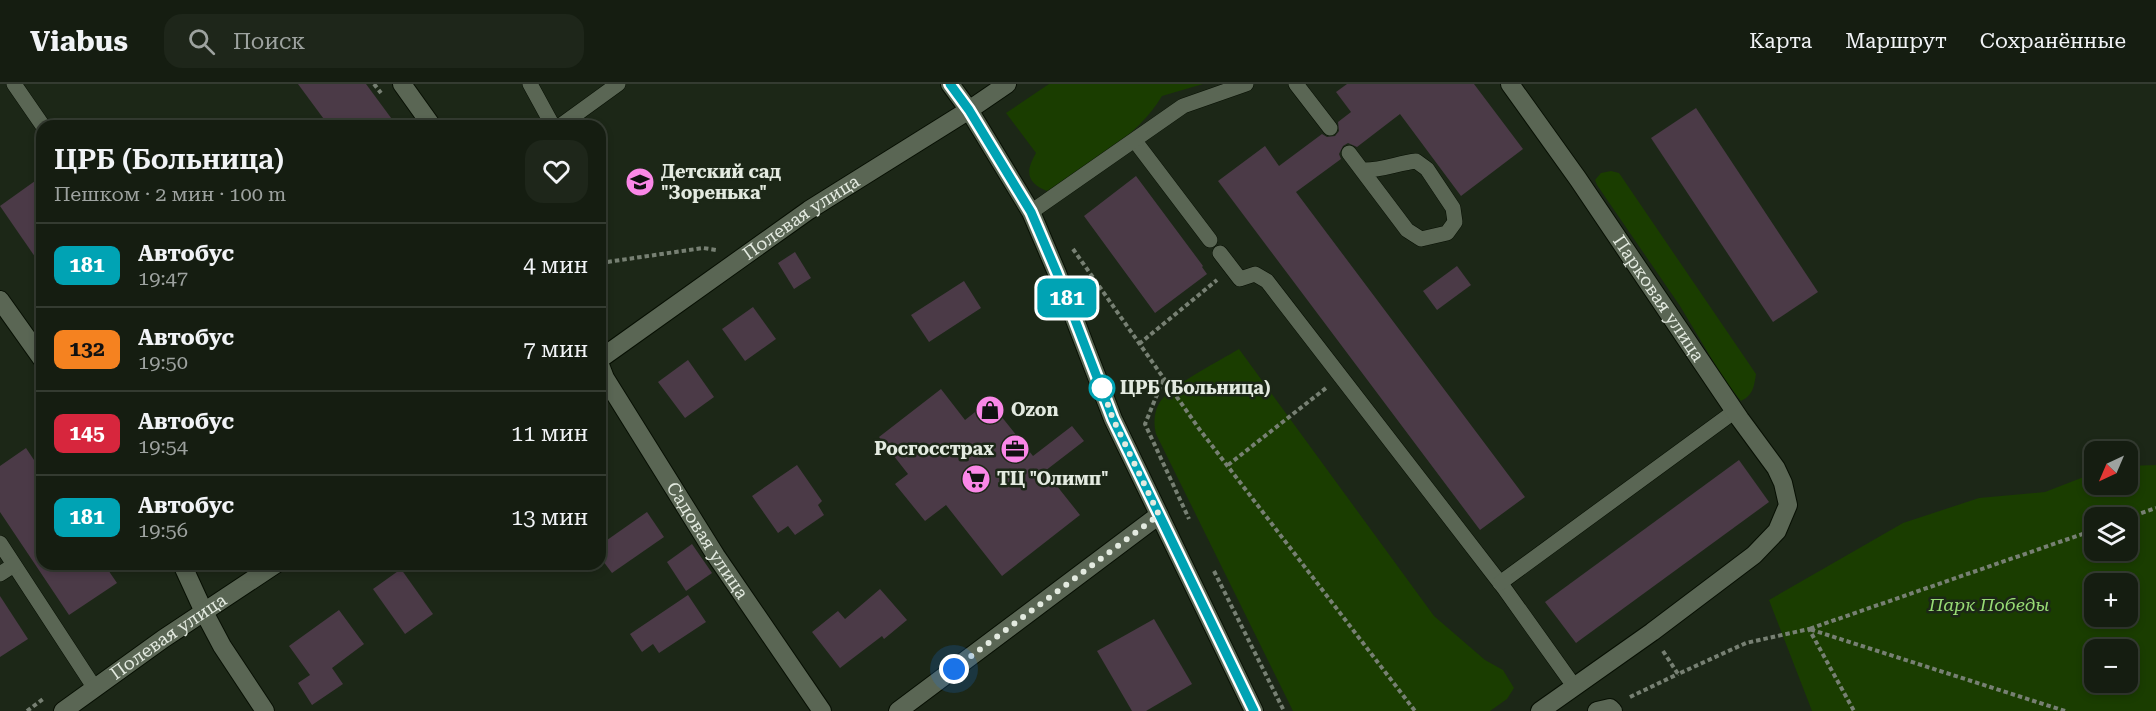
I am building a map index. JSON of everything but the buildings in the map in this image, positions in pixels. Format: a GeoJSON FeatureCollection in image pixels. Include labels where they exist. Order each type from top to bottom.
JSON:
{"type":"FeatureCollection","features":[{"type":"Feature","properties":{"kind":"street"},"geometry":{"type":"LineString","coordinates":[[402,84],[428,120]]}},
{"type":"Feature","properties":{"kind":"street"},"geometry":{"type":"LineString","coordinates":[[950,84],[969,110],[1031,212],[1113,419],[1254,711]]}},
{"type":"Feature","properties":{"kind":"street","name":"Полевая улица"},"geometry":{"type":"LineString","coordinates":[[606,355],[809,210],[969,110],[1006,84]]}},
{"type":"Feature","properties":{"kind":"street","name":"Парковая улица"},"geometry":{"type":"LineString","coordinates":[[1510,84],[1578,179],[1737,415],[1776,468],[1783,483],[1788,505],[1777,531],[1754,555],[1652,632]]}},
{"type":"Feature","properties":{"kind":"street"},"geometry":{"type":"LineString","coordinates":[[0,300],[36,351]]}},
{"type":"Feature","properties":{"kind":"street","name":"Садовая улица"},"geometry":{"type":"LineString","coordinates":[[606,380],[716,556],[822,711]]}},
{"type":"Feature","properties":{"kind":"street"},"geometry":{"type":"LineString","coordinates":[[898,711],[1159,515]]}},
{"type":"Feature","properties":{"kind":"street"},"geometry":{"type":"LineString","coordinates":[[185,570],[222,646],[266,711]]}},
{"type":"Feature","properties":{"kind":"street","name":"Полевая улица"},"geometry":{"type":"LineString","coordinates":[[63,711],[94,687],[267,570]]}},
{"type":"Feature","properties":{"kind":"street"},"geometry":{"type":"LineString","coordinates":[[1540,711],[1652,632]]}},
{"type":"Feature","properties":{"kind":"lane"},"geometry":{"type":"LineString","coordinates":[[14,84],[39,120]]}},
{"type":"Feature","properties":{"kind":"lane"},"geometry":{"type":"LineString","coordinates":[[530,84],[550,120]]}},
{"type":"Feature","properties":{"kind":"lane"},"geometry":{"type":"LineString","coordinates":[[568,120],[618,84]]}},
{"type":"Feature","properties":{"kind":"lane"},"geometry":{"type":"LineString","coordinates":[[1031,212],[1183,106],[1245,84]]}},
{"type":"Feature","properties":{"kind":"lane"},"geometry":{"type":"LineString","coordinates":[[1296,84],[1330,128]]}},
{"type":"Feature","properties":{"kind":"lane"},"geometry":{"type":"LineString","coordinates":[[1135,141],[1210,240]]}},
{"type":"Feature","properties":{"kind":"lane"},"geometry":{"type":"LineString","coordinates":[[1349,153],[1407,230],[1421,239],[1447,233],[1455,222],[1453,208],[1426,169],[1416,161],[1401,162],[1375,171],[1362,170]]}},
{"type":"Feature","properties":{"kind":"lane"},"geometry":{"type":"LineString","coordinates":[[1220,253],[1240,279],[1255,274],[1267,281],[1500,583],[1574,686]]}},
{"type":"Feature","properties":{"kind":"lane"},"geometry":{"type":"LineString","coordinates":[[1500,583],[1737,415]]}},
{"type":"Feature","properties":{"kind":"lane"},"geometry":{"type":"LineString","coordinates":[[0,543],[94,687]]}},
{"type":"Feature","properties":{"kind":"lane"},"geometry":{"type":"LineString","coordinates":[[0,574],[14,565]]}},
{"type":"Feature","properties":{"kind":"path"},"geometry":{"type":"LineString","coordinates":[[606,262],[703,248],[747,254]]}},
{"type":"Feature","properties":{"kind":"path"},"geometry":{"type":"LineString","coordinates":[[1072,248],[1163,379],[1415,711]]}},
{"type":"Feature","properties":{"kind":"path"},"geometry":{"type":"LineString","coordinates":[[1139,344],[1232,268]]}},
{"type":"Feature","properties":{"kind":"path"},"geometry":{"type":"LineString","coordinates":[[1228,465],[1341,376]]}},
{"type":"Feature","properties":{"kind":"path"},"geometry":{"type":"LineString","coordinates":[[1163,379],[1145,424],[1193,529]]}},
{"type":"Feature","properties":{"kind":"path"},"geometry":{"type":"LineString","coordinates":[[2138,514],[2156,508]]}},
{"type":"Feature","properties":{"kind":"path"},"geometry":{"type":"LineString","coordinates":[[1606,710],[1678,674],[1746,644],[1809,629],[2084,533]]}},
{"type":"Feature","properties":{"kind":"path"},"geometry":{"type":"LineString","coordinates":[[1209,561],[1284,711]]}},
{"type":"Feature","properties":{"kind":"path"},"geometry":{"type":"LineString","coordinates":[[1809,629],[1854,711]]}},
{"type":"Feature","properties":{"kind":"path"},"geometry":{"type":"LineString","coordinates":[[1809,629],[2065,711]]}},
{"type":"Feature","properties":{"kind":"path"},"geometry":{"type":"LineString","coordinates":[[1652,632],[1678,674]]}},
{"type":"Feature","properties":{"kind":"green space"},"geometry":{"type":"Polygon","coordinates":[[[1049,84],[1203,84],[1162,96],[1152,111],[1126,137],[1049,192],[1041,189],[1032,181],[1029,171],[1036,153],[1006,113],[1049,84]]]}},
{"type":"Feature","properties":{"kind":"green space"},"geometry":{"type":"Polygon","coordinates":[[[1611,171],[1619,173],[1756,374],[1752,390],[1741,401],[1725,381],[1680,306],[1597,185],[1595,180],[1601,173],[1611,171]]]}},
{"type":"Feature","properties":{"kind":"green space"},"geometry":{"type":"Polygon","coordinates":[[[1239,349],[1434,616],[1485,660],[1503,670],[1514,688],[1507,699],[1490,711],[1293,711],[1155,429],[1156,411],[1163,398],[1188,379],[1239,349]]]}},
{"type":"Feature","properties":{"kind":"green space","name":"Парк Победы"},"geometry":{"type":"Polygon","coordinates":[[[2156,465],[2156,711],[1812,711],[1769,600],[1903,523],[1979,498],[2045,492],[2084,477],[2084,495],[2138,495],[2138,466],[2156,465]]]}},
{"type":"Feature","properties":{"kind":"bus line","name":"181"},"geometry":{"type":"LineString","coordinates":[[950,84],[969,110],[1031,212],[1113,419],[1254,711]]}},
{"type":"Feature","properties":{"kind":"place","name":"Детский сад \"Зоренька\""},"geometry":{"type":"Point","coordinates":[640,182]}},
{"type":"Feature","properties":{"kind":"place","name":"ЦРБ (Больница)"},"geometry":{"type":"Point","coordinates":[1102,388]}},
{"type":"Feature","properties":{"kind":"place","name":"Ozon"},"geometry":{"type":"Point","coordinates":[990,410]}},
{"type":"Feature","properties":{"kind":"place","name":"Росгосстрах"},"geometry":{"type":"Point","coordinates":[1015,449]}},
{"type":"Feature","properties":{"kind":"place","name":"ТЦ \"Олимп\""},"geometry":{"type":"Point","coordinates":[976,479]}},
{"type":"Feature","properties":{"kind":"route"},"geometry":{"type":"LineString","coordinates":[[954,669],[1159,515],[1113,419],[1102,388]]}}]}
